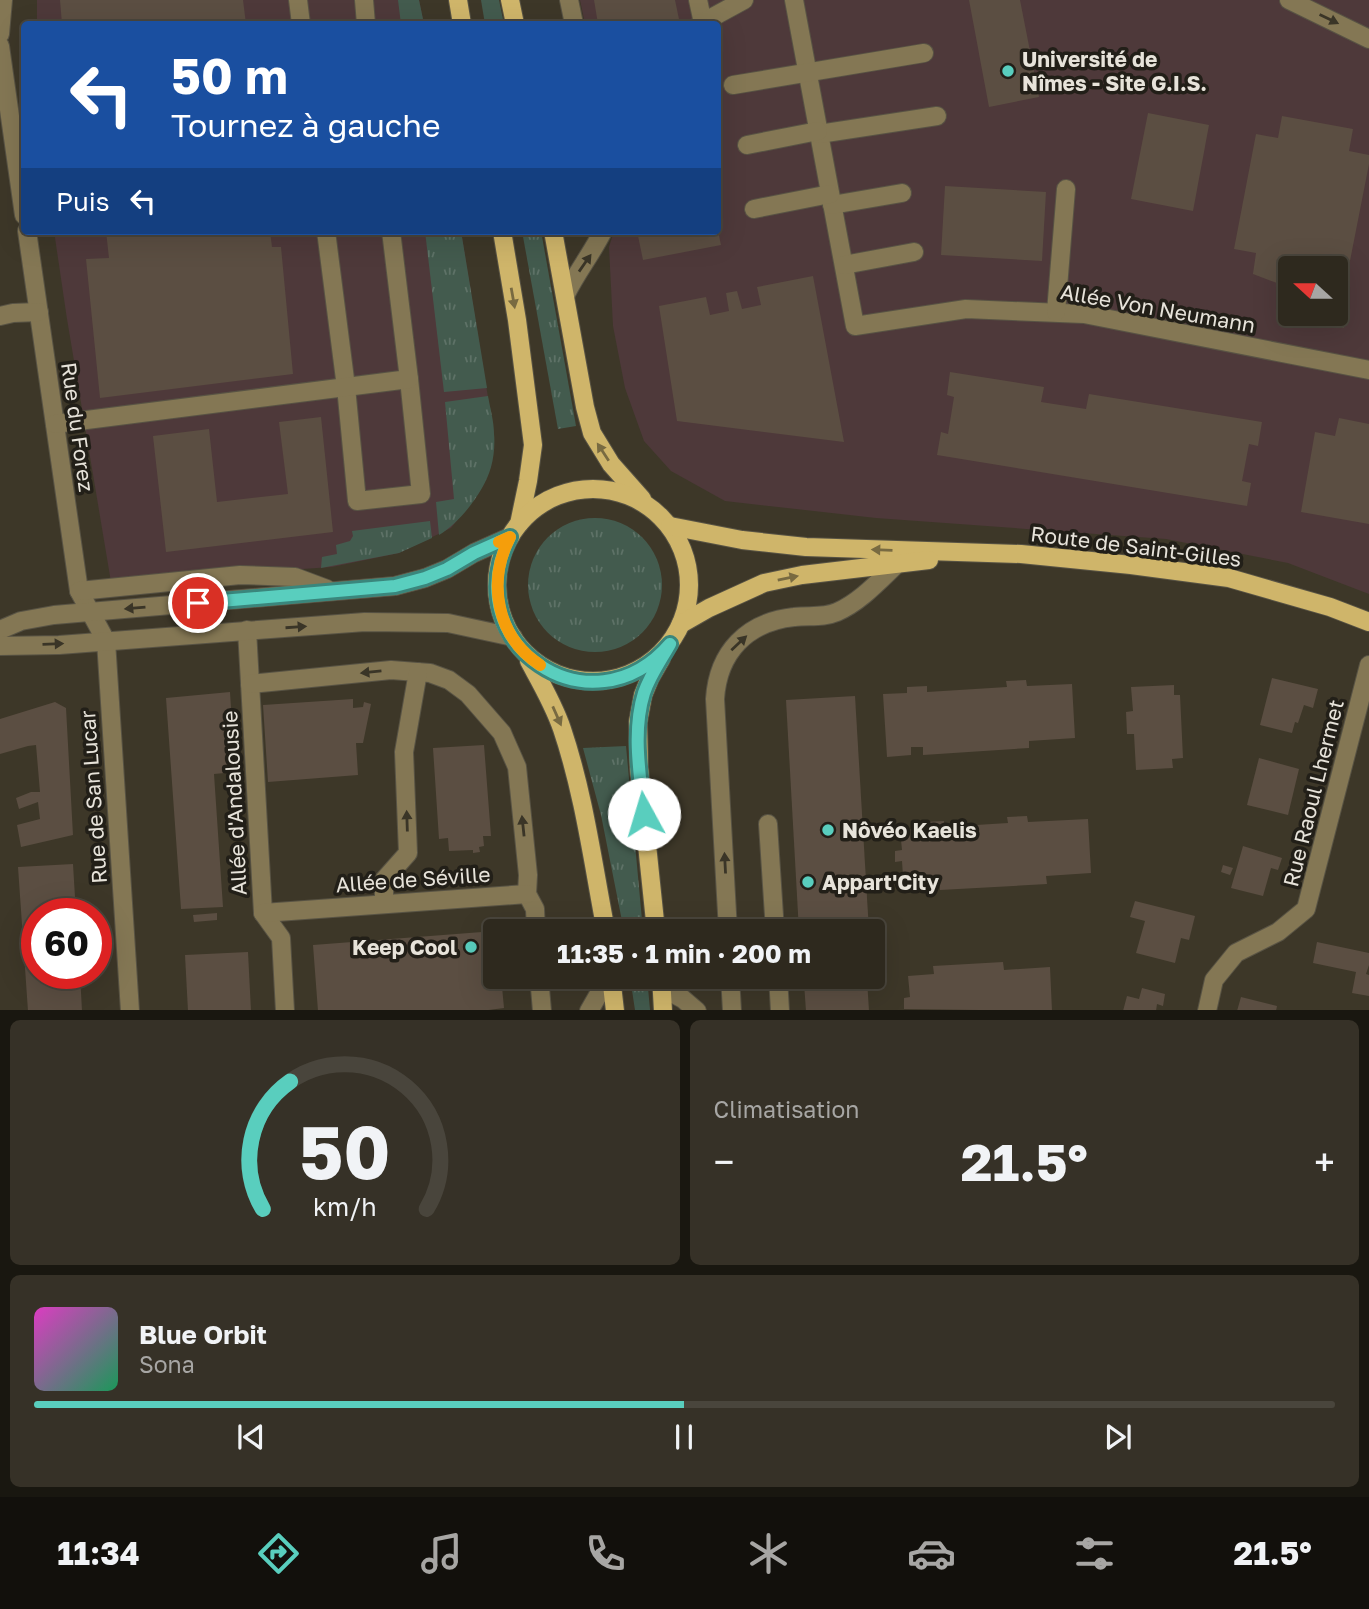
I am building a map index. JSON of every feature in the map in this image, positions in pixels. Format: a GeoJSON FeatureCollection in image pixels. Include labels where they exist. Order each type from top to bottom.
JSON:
{"type":"FeatureCollection","features":[{"type":"Feature","properties":{"kind":"main road"},"geometry":{"type":"LineString","coordinates":[[458,0],[462,21]]}},
{"type":"Feature","properties":{"kind":"main road"},"geometry":{"type":"LineString","coordinates":[[510,0],[514,21]]}},
{"type":"Feature","properties":{"kind":"main road"},"geometry":{"type":"LineString","coordinates":[[503,235],[533,445],[528,481],[515,531],[502,558],[497,581],[500,608],[505,624],[526,655],[562,728],[580,795],[604,919]]}},
{"type":"Feature","properties":{"kind":"main road"},"geometry":{"type":"LineString","coordinates":[[555,235],[592,433],[611,464],[646,505],[670,526],[685,556],[690,579],[689,597],[681,624],[650,678],[643,695],[638,722],[639,768],[655,919]]}},
{"type":"Feature","properties":{"kind":"main road"},"geometry":{"type":"LineString","coordinates":[[515,531],[545,502],[558,495],[585,489],[619,492],[646,505]]}},
{"type":"Feature","properties":{"kind":"main road","name":"Route de Saint-Gilles"},"geometry":{"type":"LineString","coordinates":[[670,526],[742,540],[806,547],[1021,554],[1229,578],[1330,607],[1369,622]]}},
{"type":"Feature","properties":{"kind":"main road","name":"Route de Saint-Gilles"},"geometry":{"type":"LineString","coordinates":[[681,624],[764,583],[802,575],[974,554]]}},
{"type":"Feature","properties":{"kind":"main road"},"geometry":{"type":"LineString","coordinates":[[526,655],[561,676],[583,682],[596,682],[622,678],[644,668],[670,644]]}},
{"type":"Feature","properties":{"kind":"main road"},"geometry":{"type":"LineString","coordinates":[[612,989],[615,1010]]}},
{"type":"Feature","properties":{"kind":"main road"},"geometry":{"type":"LineString","coordinates":[[662,989],[663,1010]]}},
{"type":"Feature","properties":{"kind":"street"},"geometry":{"type":"LineString","coordinates":[[0,34],[4,0]]}},
{"type":"Feature","properties":{"kind":"street"},"geometry":{"type":"LineString","coordinates":[[298,0],[301,21]]}},
{"type":"Feature","properties":{"kind":"street"},"geometry":{"type":"LineString","coordinates":[[363,0],[366,21]]}},
{"type":"Feature","properties":{"kind":"street"},"geometry":{"type":"LineString","coordinates":[[569,0],[573,21]]}},
{"type":"Feature","properties":{"kind":"street"},"geometry":{"type":"LineString","coordinates":[[698,0],[701,21]]}},
{"type":"Feature","properties":{"kind":"street"},"geometry":{"type":"LineString","coordinates":[[706,21],[744,0]]}},
{"type":"Feature","properties":{"kind":"street"},"geometry":{"type":"LineString","coordinates":[[794,0],[844,265],[914,252]]}},
{"type":"Feature","properties":{"kind":"street"},"geometry":{"type":"LineString","coordinates":[[1289,0],[1369,39]]}},
{"type":"Feature","properties":{"kind":"street"},"geometry":{"type":"LineString","coordinates":[[0,46],[21,194]]}},
{"type":"Feature","properties":{"kind":"street"},"geometry":{"type":"LineString","coordinates":[[733,85],[923,53]]}},
{"type":"Feature","properties":{"kind":"street"},"geometry":{"type":"LineString","coordinates":[[747,145],[818,132],[937,116]]}},
{"type":"Feature","properties":{"kind":"street"},"geometry":{"type":"LineString","coordinates":[[1056,312],[1066,189]]}},
{"type":"Feature","properties":{"kind":"street"},"geometry":{"type":"LineString","coordinates":[[754,209],[902,193]]}},
{"type":"Feature","properties":{"kind":"street","name":"Rue du Forez"},"geometry":{"type":"LineString","coordinates":[[28,235],[79,591],[94,618]]}},
{"type":"Feature","properties":{"kind":"street"},"geometry":{"type":"LineString","coordinates":[[327,235],[357,501],[421,494],[391,235]]}},
{"type":"Feature","properties":{"kind":"street"},"geometry":{"type":"LineString","coordinates":[[566,294],[602,235]]}},
{"type":"Feature","properties":{"kind":"street","name":"Allée Von Neumann"},"geometry":{"type":"LineString","coordinates":[[844,265],[855,326],[965,309],[1084,314],[1369,370]]}},
{"type":"Feature","properties":{"kind":"street"},"geometry":{"type":"LineString","coordinates":[[0,316],[39,312]]}},
{"type":"Feature","properties":{"kind":"street"},"geometry":{"type":"LineString","coordinates":[[55,424],[409,379]]}},
{"type":"Feature","properties":{"kind":"street"},"geometry":{"type":"LineString","coordinates":[[0,630],[21,621],[54,615],[94,618],[395,586],[447,569],[515,531]]}},
{"type":"Feature","properties":{"kind":"street"},"geometry":{"type":"LineString","coordinates":[[727,919],[715,699],[716,683],[727,655],[736,643],[778,619],[825,616],[837,612],[852,603],[897,564]]}},
{"type":"Feature","properties":{"kind":"street"},"geometry":{"type":"LineString","coordinates":[[79,591],[240,575],[295,577],[333,592]]}},
{"type":"Feature","properties":{"kind":"street","name":"Rue de San Lucar"},"geometry":{"type":"LineString","coordinates":[[94,618],[106,641],[130,1010]]}},
{"type":"Feature","properties":{"kind":"street"},"geometry":{"type":"LineString","coordinates":[[0,646],[59,645],[365,622],[437,622],[513,637]]}},
{"type":"Feature","properties":{"kind":"street","name":"Allée d'Andalousie"},"geometry":{"type":"LineString","coordinates":[[247,630],[263,912],[281,938],[285,1010]]}},
{"type":"Feature","properties":{"kind":"street","name":"Rue Raoul Lhermet"},"geometry":{"type":"LineString","coordinates":[[1207,1010],[1214,981],[1236,953],[1278,932],[1306,909],[1369,665]]}},
{"type":"Feature","properties":{"kind":"street"},"geometry":{"type":"LineString","coordinates":[[250,684],[391,670],[430,673],[449,680],[468,694],[502,733],[517,767],[528,875],[527,894],[535,909],[535,919]]}},
{"type":"Feature","properties":{"kind":"street"},"geometry":{"type":"LineString","coordinates":[[384,904],[384,880],[408,853],[404,751],[418,672]]}},
{"type":"Feature","properties":{"kind":"street"},"geometry":{"type":"LineString","coordinates":[[768,824],[774,919]]}},
{"type":"Feature","properties":{"kind":"street","name":"Allée de Séville"},"geometry":{"type":"LineString","coordinates":[[263,912],[527,894]]}},
{"type":"Feature","properties":{"kind":"street"},"geometry":{"type":"LineString","coordinates":[[540,989],[542,1010]]}},
{"type":"Feature","properties":{"kind":"street"},"geometry":{"type":"LineString","coordinates":[[589,1010],[602,989]]}},
{"type":"Feature","properties":{"kind":"street"},"geometry":{"type":"LineString","coordinates":[[670,989],[696,1010]]}},
{"type":"Feature","properties":{"kind":"street"},"geometry":{"type":"LineString","coordinates":[[731,989],[732,1010]]}},
{"type":"Feature","properties":{"kind":"street"},"geometry":{"type":"LineString","coordinates":[[779,989],[780,1010]]}},
{"type":"Feature","properties":{"kind":"shaded area"},"geometry":{"type":"Polygon","coordinates":[[[37,0],[419,0],[423,21],[37,21],[37,0]]]}},
{"type":"Feature","properties":{"kind":"shaded area"},"geometry":{"type":"Polygon","coordinates":[[[580,0],[1369,0],[1369,594],[1288,563],[1166,539],[876,518],[725,501],[671,471],[644,441],[625,388],[613,326],[609,247],[613,235],[721,235],[721,21],[584,21],[580,0]]]}},
{"type":"Feature","properties":{"kind":"shaded area"},"geometry":{"type":"Polygon","coordinates":[[[55,235],[462,235],[494,434],[491,467],[478,494],[451,528],[399,553],[332,567],[111,582],[55,235]]]}},
{"type":"Feature","properties":{"kind":"green space"},"geometry":{"type":"Polygon","coordinates":[[[398,0],[419,0],[423,21],[401,21],[398,0]]]}},
{"type":"Feature","properties":{"kind":"green space"},"geometry":{"type":"Polygon","coordinates":[[[481,0],[499,0],[503,21],[484,21],[481,0]]]}},
{"type":"Feature","properties":{"kind":"green space"},"geometry":{"type":"Polygon","coordinates":[[[425,235],[462,235],[487,388],[444,392],[425,235]]]}},
{"type":"Feature","properties":{"kind":"green space"},"geometry":{"type":"Polygon","coordinates":[[[523,235],[542,235],[576,426],[558,429],[523,235]]]}},
{"type":"Feature","properties":{"kind":"green space"},"geometry":{"type":"Polygon","coordinates":[[[488,396],[494,442],[488,476],[463,514],[439,535],[436,502],[454,499],[445,402],[488,396]]]}},
{"type":"Feature","properties":{"kind":"green space"},"geometry":{"type":"Polygon","coordinates":[[[595,518],[621,523],[642,538],[657,559],[662,585],[657,611],[642,632],[621,647],[595,652],[569,647],[548,632],[533,611],[528,585],[533,559],[548,538],[569,523],[595,518]]]}},
{"type":"Feature","properties":{"kind":"green space"},"geometry":{"type":"Polygon","coordinates":[[[430,521],[432,538],[399,553],[321,568],[322,557],[337,554],[336,545],[350,541],[352,531],[430,521]]]}},
{"type":"Feature","properties":{"kind":"green space"},"geometry":{"type":"Polygon","coordinates":[[[626,746],[642,919],[622,919],[601,815],[583,748],[626,746]]]}},
{"type":"Feature","properties":{"kind":"green space"},"geometry":{"type":"Polygon","coordinates":[[[632,989],[648,989],[650,1010],[635,1010],[632,989]]]}},
{"type":"Feature","properties":{"kind":"building"},"geometry":{"type":"Polygon","coordinates":[[[60,0],[243,0],[246,21],[62,21],[60,0]]]}},
{"type":"Feature","properties":{"kind":"building"},"geometry":{"type":"Polygon","coordinates":[[[594,0],[675,0],[679,21],[598,21],[594,0]]]}},
{"type":"Feature","properties":{"kind":"building","name":"Université de Nîmes - Site G.I.S."},"geometry":{"type":"Polygon","coordinates":[[[969,0],[1020,0],[1039,97],[989,107],[969,0]]]}},
{"type":"Feature","properties":{"kind":"building"},"geometry":{"type":"Polygon","coordinates":[[[1148,113],[1209,125],[1193,211],[1131,199],[1148,113]]]}},
{"type":"Feature","properties":{"kind":"building"},"geometry":{"type":"Polygon","coordinates":[[[1282,116],[1353,129],[1349,151],[1369,155],[1348,271],[1348,256],[1278,256],[1278,287],[1277,283],[1253,274],[1256,253],[1234,249],[1256,134],[1278,138],[1282,116]]]}},
{"type":"Feature","properties":{"kind":"building"},"geometry":{"type":"Polygon","coordinates":[[[945,186],[1046,192],[1042,261],[941,255],[945,186]]]}},
{"type":"Feature","properties":{"kind":"building"},"geometry":{"type":"Polygon","coordinates":[[[106,235],[270,235],[272,247],[281,247],[293,374],[100,398],[86,259],[109,258],[106,235]]]}},
{"type":"Feature","properties":{"kind":"building"},"geometry":{"type":"Polygon","coordinates":[[[638,235],[719,235],[721,245],[643,260],[638,235]]]}},
{"type":"Feature","properties":{"kind":"building"},"geometry":{"type":"Polygon","coordinates":[[[813,276],[844,442],[677,421],[659,306],[706,297],[710,315],[729,311],[726,293],[737,291],[742,309],[761,305],[757,287],[813,276]]]}},
{"type":"Feature","properties":{"kind":"building"},"geometry":{"type":"Polygon","coordinates":[[[950,372],[1044,387],[1041,402],[1086,409],[1089,394],[1262,422],[1258,446],[1249,444],[1242,481],[1251,483],[1247,506],[937,455],[941,432],[948,434],[954,397],[947,395],[950,372]]]}},
{"type":"Feature","properties":{"kind":"building"},"geometry":{"type":"Polygon","coordinates":[[[321,417],[333,532],[166,552],[153,436],[209,429],[217,502],[288,494],[279,422],[321,417]]]}},
{"type":"Feature","properties":{"kind":"building"},"geometry":{"type":"Polygon","coordinates":[[[1339,418],[1369,424],[1369,524],[1301,512],[1315,432],[1335,436],[1339,418]]]}},
{"type":"Feature","properties":{"kind":"building"},"geometry":{"type":"Polygon","coordinates":[[[1272,678],[1318,689],[1313,708],[1304,705],[1292,733],[1260,725],[1272,678]]]}},
{"type":"Feature","properties":{"kind":"building"},"geometry":{"type":"Polygon","coordinates":[[[1026,680],[1027,686],[1072,684],[1075,738],[1029,741],[1029,748],[923,755],[923,747],[911,747],[911,755],[887,757],[883,694],[907,693],[907,687],[927,686],[927,692],[1007,687],[1006,681],[1026,680]]]}},
{"type":"Feature","properties":{"kind":"building"},"geometry":{"type":"Polygon","coordinates":[[[1174,685],[1174,695],[1180,695],[1183,758],[1172,759],[1173,768],[1136,770],[1134,734],[1127,734],[1126,712],[1133,711],[1131,687],[1174,685]]]}},
{"type":"Feature","properties":{"kind":"building"},"geometry":{"type":"Polygon","coordinates":[[[230,692],[235,772],[214,774],[223,907],[181,909],[166,698],[230,692]]]}},
{"type":"Feature","properties":{"kind":"building","name":"Nôvéo Kaelis"},"geometry":{"type":"Polygon","coordinates":[[[855,696],[868,919],[798,919],[786,700],[855,696]]]}},
{"type":"Feature","properties":{"kind":"building"},"geometry":{"type":"Polygon","coordinates":[[[353,699],[353,708],[363,707],[364,702],[371,704],[363,743],[356,743],[358,775],[268,782],[263,705],[353,699]]]}},
{"type":"Feature","properties":{"kind":"building"},"geometry":{"type":"Polygon","coordinates":[[[55,702],[66,708],[73,835],[21,847],[17,825],[40,819],[38,802],[19,809],[16,798],[31,792],[40,792],[36,745],[0,754],[0,719],[55,702]]]}},
{"type":"Feature","properties":{"kind":"building"},"geometry":{"type":"Polygon","coordinates":[[[484,745],[491,836],[483,836],[484,846],[479,847],[480,852],[449,851],[448,838],[439,839],[433,748],[484,745]]]}},
{"type":"Feature","properties":{"kind":"building"},"geometry":{"type":"Polygon","coordinates":[[[1259,758],[1299,769],[1288,815],[1247,805],[1259,758]]]}},
{"type":"Feature","properties":{"kind":"building"},"geometry":{"type":"Polygon","coordinates":[[[1027,816],[1028,822],[1088,819],[1091,873],[1046,876],[1047,884],[940,890],[940,882],[928,883],[928,891],[904,892],[902,861],[895,862],[895,851],[902,850],[900,830],[924,828],[924,822],[944,821],[944,827],[1008,823],[1007,817],[1027,816]]]}},
{"type":"Feature","properties":{"kind":"building"},"geometry":{"type":"Polygon","coordinates":[[[1243,846],[1282,858],[1278,870],[1271,868],[1263,896],[1231,888],[1243,846]]]}},
{"type":"Feature","properties":{"kind":"building"},"geometry":{"type":"Polygon","coordinates":[[[73,864],[75,898],[21,898],[21,910],[18,867],[73,864]]]}},
{"type":"Feature","properties":{"kind":"building"},"geometry":{"type":"Polygon","coordinates":[[[1223,865],[1233,868],[1230,875],[1221,872],[1223,865]]]}},
{"type":"Feature","properties":{"kind":"building"},"geometry":{"type":"Polygon","coordinates":[[[1135,901],[1195,916],[1189,940],[1181,938],[1175,963],[1136,953],[1145,921],[1130,917],[1135,901]]]}},
{"type":"Feature","properties":{"kind":"building"},"geometry":{"type":"Polygon","coordinates":[[[217,913],[217,920],[194,922],[193,915],[217,913]]]}},
{"type":"Feature","properties":{"kind":"building"},"geometry":{"type":"Polygon","coordinates":[[[483,932],[483,989],[502,989],[504,1008],[489,1010],[318,1010],[313,945],[483,932]]]}},
{"type":"Feature","properties":{"kind":"building"},"geometry":{"type":"Polygon","coordinates":[[[1317,942],[1369,953],[1366,974],[1369,975],[1369,996],[1352,993],[1356,972],[1313,963],[1317,942]]]}},
{"type":"Feature","properties":{"kind":"building"},"geometry":{"type":"Polygon","coordinates":[[[248,952],[251,1010],[188,1010],[185,955],[248,952]]]}},
{"type":"Feature","properties":{"kind":"building"},"geometry":{"type":"Polygon","coordinates":[[[1003,962],[1004,970],[1050,967],[1052,1010],[904,1009],[904,998],[910,997],[908,976],[934,974],[933,966],[1003,962]]]}},
{"type":"Feature","properties":{"kind":"building"},"geometry":{"type":"Polygon","coordinates":[[[1142,988],[1165,994],[1163,1006],[1157,1004],[1156,1010],[1123,1010],[1127,996],[1139,999],[1142,988]]]}},
{"type":"Feature","properties":{"kind":"building"},"geometry":{"type":"Polygon","coordinates":[[[26,989],[81,989],[82,1010],[28,1010],[26,989]]]}},
{"type":"Feature","properties":{"kind":"building"},"geometry":{"type":"Polygon","coordinates":[[[804,989],[868,989],[869,1010],[806,1010],[804,989]]]}},
{"type":"Feature","properties":{"kind":"building"},"geometry":{"type":"Polygon","coordinates":[[[1241,997],[1277,1006],[1276,1010],[1237,1010],[1241,997]]]}},
{"type":"Feature","properties":{"kind":"slow traffic"},"geometry":{"type":"LineString","coordinates":[[499,542],[510,537],[497,581],[498,598],[505,624],[519,648],[540,665]]}},
{"type":"Feature","properties":{"kind":"place","name":"Université de Nîmes - Site G.I.S."},"geometry":{"type":"Point","coordinates":[1008,71]}},
{"type":"Feature","properties":{"kind":"place","name":"Nôvéo Kaelis"},"geometry":{"type":"Point","coordinates":[828,830]}},
{"type":"Feature","properties":{"kind":"place","name":"Appart'City"},"geometry":{"type":"Point","coordinates":[808,882]}},
{"type":"Feature","properties":{"kind":"place","name":"Keep Cool"},"geometry":{"type":"Point","coordinates":[471,947]}},
{"type":"Feature","properties":{"kind":"route"},"geometry":{"type":"LineString","coordinates":[[198,603],[395,586],[447,569],[510,537],[497,581],[500,608],[505,624],[519,648],[537,663],[552,673],[583,682],[608,681],[644,668],[670,644],[643,695],[638,722],[644,814]]}}]}
